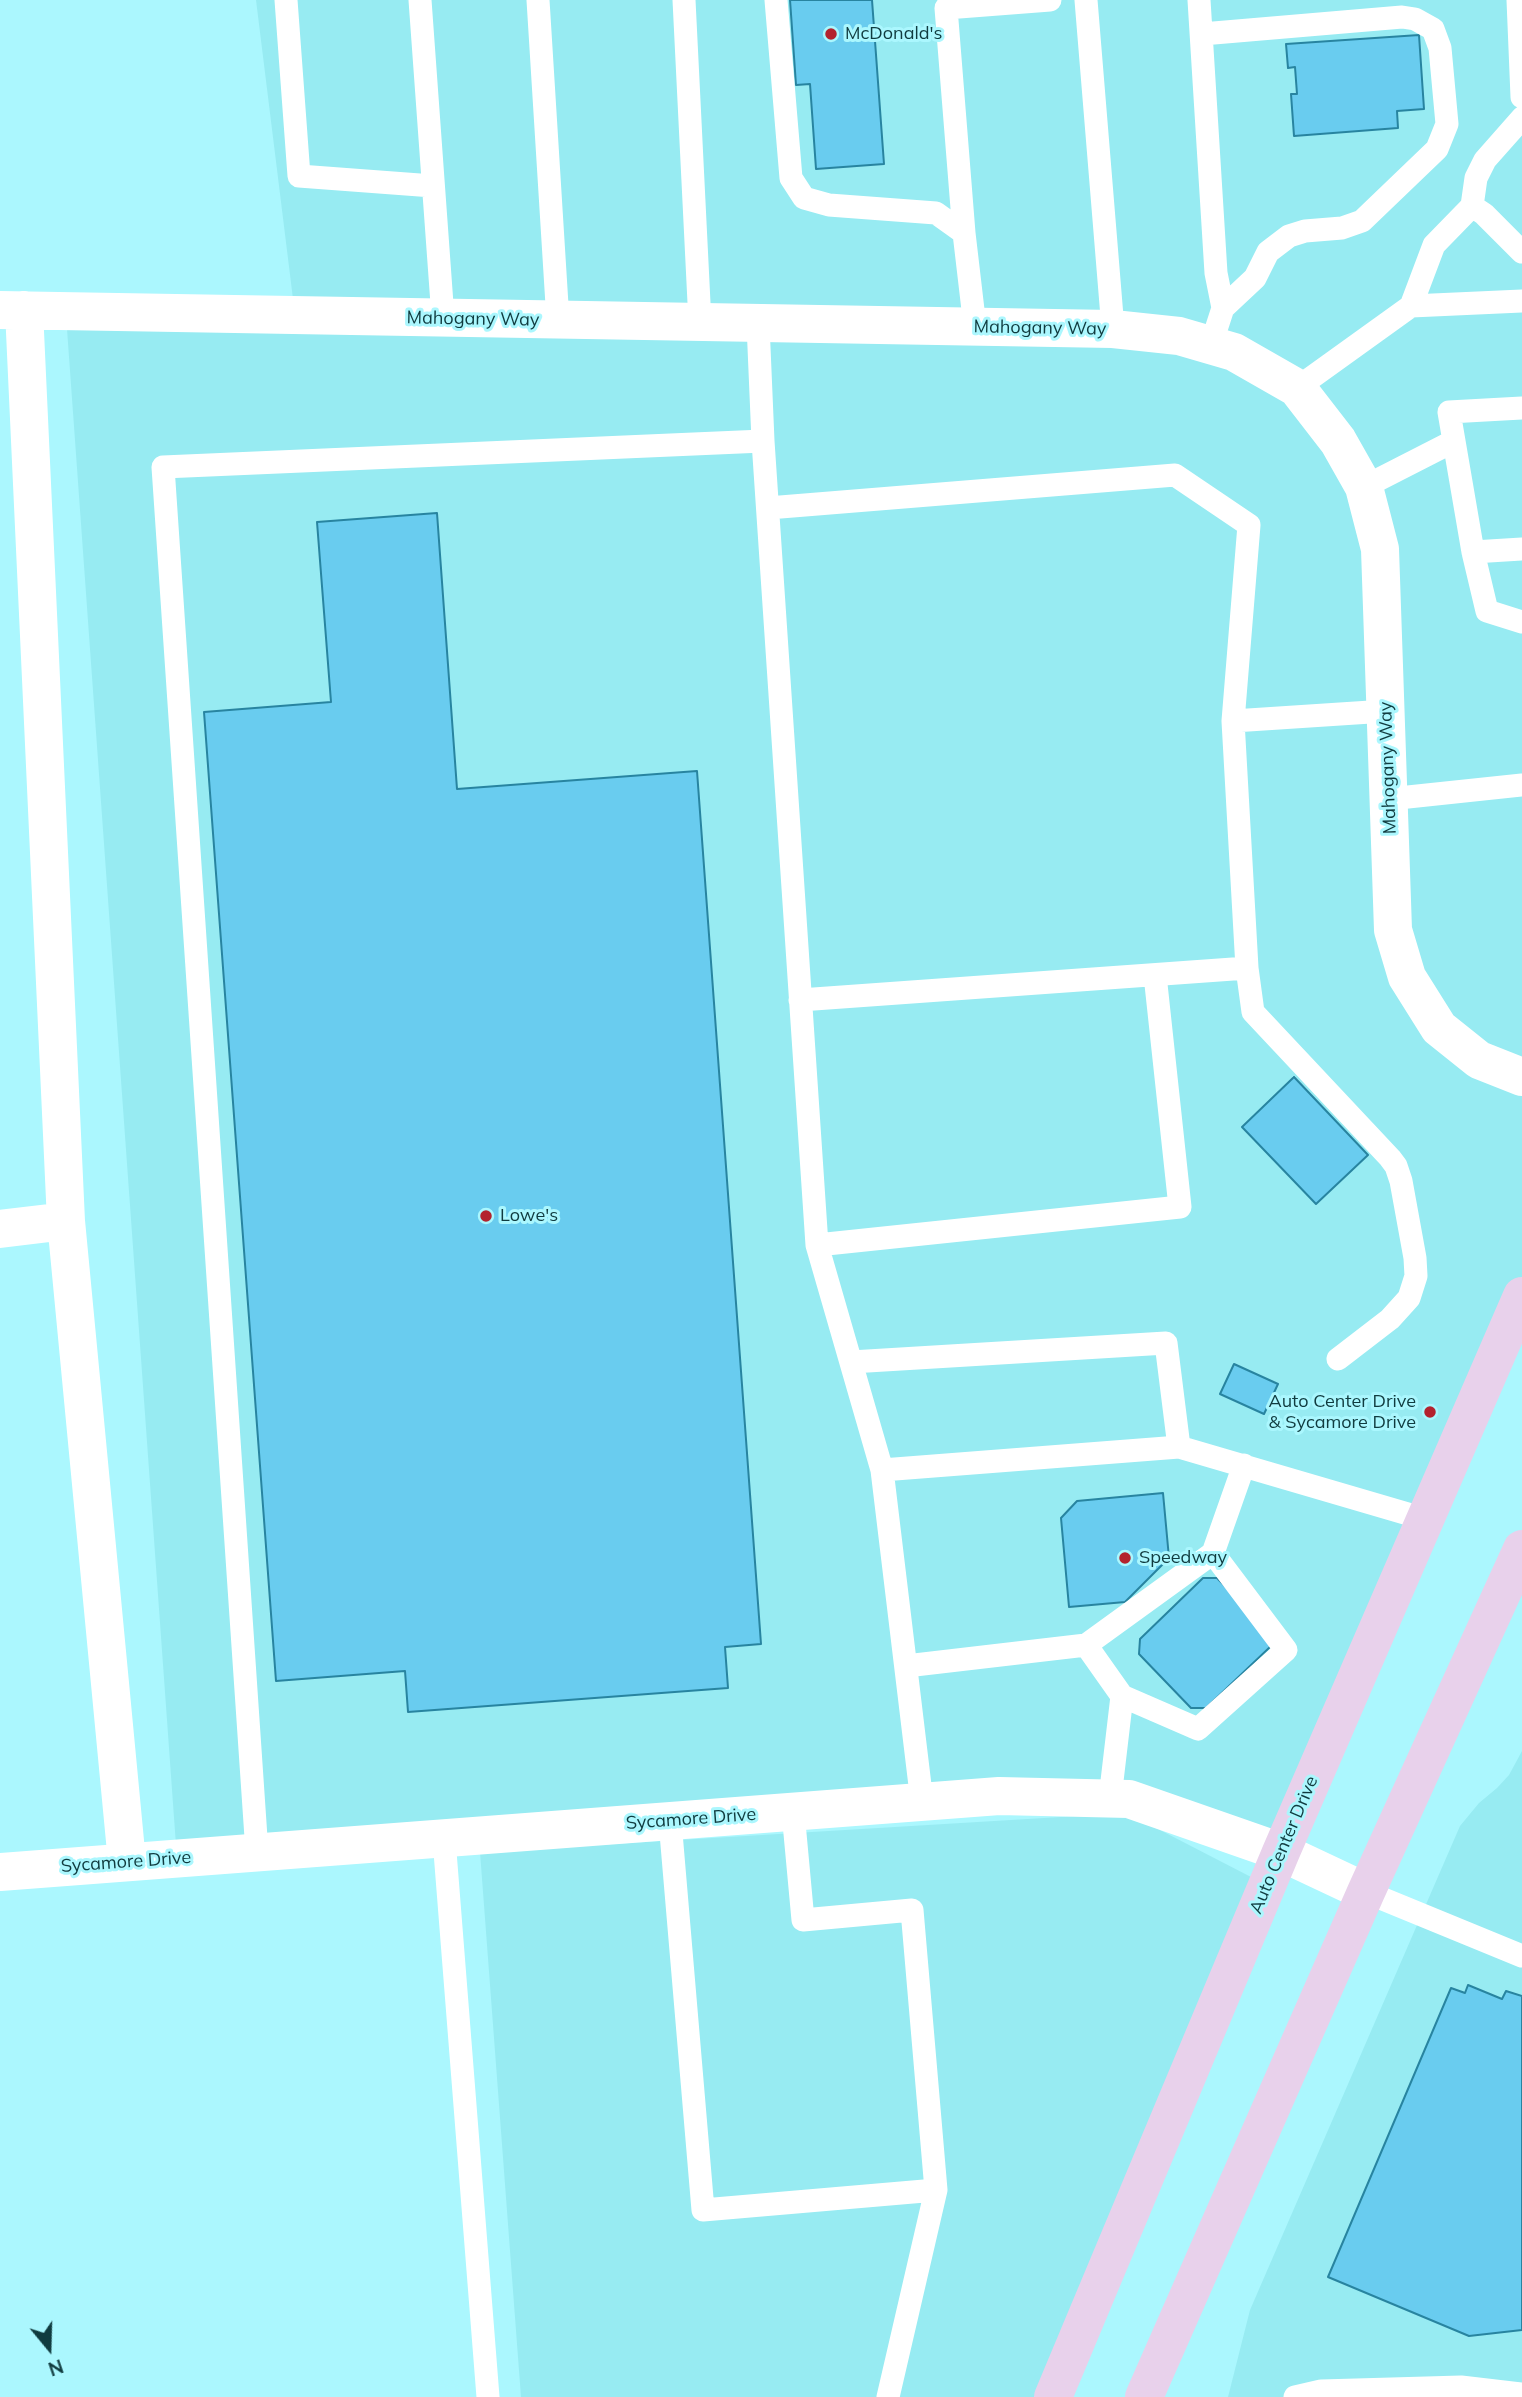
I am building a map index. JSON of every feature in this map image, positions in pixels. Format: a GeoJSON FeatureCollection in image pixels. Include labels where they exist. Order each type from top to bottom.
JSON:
{"type":"FeatureCollection","features":[{"type":"Feature","properties":{"kind":"main road","name":"Auto Center Drive"},"geometry":{"type":"LineString","coordinates":[[1053,2397],[1281,1852],[1522,1296]]}},
{"type":"Feature","properties":{"kind":"main road"},"geometry":{"type":"LineString","coordinates":[[1144,2397],[1366,1892],[1522,1549]]}},
{"type":"Feature","properties":{"kind":"street","name":"Mahogany Way"},"geometry":{"type":"LineString","coordinates":[[12,310],[1113,329],[1179,336],[1234,352],[1297,388],[1338,441],[1364,487],[1380,549],[1393,930],[1407,977],[1439,1028],[1479,1060],[1522,1077]]}},
{"type":"Feature","properties":{"kind":"street"},"geometry":{"type":"LineString","coordinates":[[12,310],[66,1221],[127,1862]]}},
{"type":"Feature","properties":{"kind":"street"},"geometry":{"type":"LineString","coordinates":[[0,1229],[66,1221]]}},
{"type":"Feature","properties":{"kind":"street","name":"Sycamore Drive"},"geometry":{"type":"LineString","coordinates":[[0,1872],[999,1796],[1129,1799],[1281,1852],[1366,1892]]}},
{"type":"Feature","properties":{"kind":"lane"},"geometry":{"type":"LineString","coordinates":[[286,0],[299,176],[433,186]]}},
{"type":"Feature","properties":{"kind":"lane"},"geometry":{"type":"LineString","coordinates":[[420,0],[443,318]]}},
{"type":"Feature","properties":{"kind":"lane"},"geometry":{"type":"LineString","coordinates":[[538,0],[558,320]]}},
{"type":"Feature","properties":{"kind":"lane"},"geometry":{"type":"LineString","coordinates":[[684,0],[700,323]]}},
{"type":"Feature","properties":{"kind":"lane"},"geometry":{"type":"LineString","coordinates":[[776,0],[791,178],[804,198],[829,205],[936,213],[964,233]]}},
{"type":"Feature","properties":{"kind":"lane"},"geometry":{"type":"LineString","coordinates":[[975,327],[964,233],[946,8],[1050,0]]}},
{"type":"Feature","properties":{"kind":"lane"},"geometry":{"type":"LineString","coordinates":[[1086,0],[1113,329]]}},
{"type":"Feature","properties":{"kind":"lane"},"geometry":{"type":"LineString","coordinates":[[1199,0],[1216,272],[1223,308],[1212,345]]}},
{"type":"Feature","properties":{"kind":"lane"},"geometry":{"type":"LineString","coordinates":[[1518,0],[1522,97]]}},
{"type":"Feature","properties":{"kind":"lane"},"geometry":{"type":"LineString","coordinates":[[1202,34],[1402,16],[1415,19],[1433,29],[1440,48],[1447,124],[1437,149],[1362,221],[1342,228],[1305,231],[1289,236],[1268,252],[1255,278],[1223,308]]}},
{"type":"Feature","properties":{"kind":"lane"},"geometry":{"type":"LineString","coordinates":[[1297,388],[1411,306],[1434,245],[1472,206],[1476,178],[1485,160],[1522,118]]}},
{"type":"Feature","properties":{"kind":"lane"},"geometry":{"type":"LineString","coordinates":[[1472,206],[1484,214],[1522,252]]}},
{"type":"Feature","properties":{"kind":"lane"},"geometry":{"type":"LineString","coordinates":[[1411,306],[1522,302]]}},
{"type":"Feature","properties":{"kind":"lane"},"geometry":{"type":"LineString","coordinates":[[758,324],[763,441],[817,1245],[882,1470],[922,1802]]}},
{"type":"Feature","properties":{"kind":"lane"},"geometry":{"type":"LineString","coordinates":[[1522,408],[1449,412],[1487,611],[1522,622]]}},
{"type":"Feature","properties":{"kind":"lane"},"geometry":{"type":"LineString","coordinates":[[257,1852],[163,467],[763,441]]}},
{"type":"Feature","properties":{"kind":"lane"},"geometry":{"type":"LineString","coordinates":[[1364,487],[1454,441]]}},
{"type":"Feature","properties":{"kind":"lane"},"geometry":{"type":"LineString","coordinates":[[768,508],[1175,475],[1249,525],[1233,721],[1247,968],[1253,1012],[1396,1166],[1415,1258],[1416,1276],[1409,1298],[1391,1319],[1370,1332],[1338,1359]]}},
{"type":"Feature","properties":{"kind":"lane"},"geometry":{"type":"LineString","coordinates":[[1474,552],[1522,548]]}},
{"type":"Feature","properties":{"kind":"lane"},"geometry":{"type":"LineString","coordinates":[[1233,721],[1386,710]]}},
{"type":"Feature","properties":{"kind":"lane"},"geometry":{"type":"LineString","coordinates":[[1389,799],[1522,785]]}},
{"type":"Feature","properties":{"kind":"lane"},"geometry":{"type":"LineString","coordinates":[[800,1000],[1247,968]]}},
{"type":"Feature","properties":{"kind":"lane"},"geometry":{"type":"LineString","coordinates":[[817,1245],[1180,1208],[1155,975]]}},
{"type":"Feature","properties":{"kind":"lane"},"geometry":{"type":"LineString","coordinates":[[851,1362],[1166,1343],[1180,1447]]}},
{"type":"Feature","properties":{"kind":"lane"},"geometry":{"type":"LineString","coordinates":[[882,1470],[1180,1447],[1425,1519]]}},
{"type":"Feature","properties":{"kind":"lane"},"geometry":{"type":"LineString","coordinates":[[906,1665],[1086,1645],[1213,1553],[1244,1465]]}},
{"type":"Feature","properties":{"kind":"lane"},"geometry":{"type":"LineString","coordinates":[[1086,1645],[1122,1696],[1198,1730],[1286,1650],[1213,1553]]}},
{"type":"Feature","properties":{"kind":"lane"},"geometry":{"type":"LineString","coordinates":[[1110,1798],[1122,1696]]}},
{"type":"Feature","properties":{"kind":"lane"},"geometry":{"type":"LineString","coordinates":[[793,1811],[803,1920],[912,1910],[936,2190],[888,2397]]}},
{"type":"Feature","properties":{"kind":"lane"},"geometry":{"type":"LineString","coordinates":[[670,1821],[704,2210],[936,2190]]}},
{"type":"Feature","properties":{"kind":"lane"},"geometry":{"type":"LineString","coordinates":[[444,1839],[488,2397]]}},
{"type":"Feature","properties":{"kind":"lane"},"geometry":{"type":"LineString","coordinates":[[1366,1892],[1522,1956]]}},
{"type":"Feature","properties":{"kind":"lane"},"geometry":{"type":"LineString","coordinates":[[1295,2397],[1321,2391],[1461,2387],[1522,2394]]}},
{"type":"Feature","properties":{"kind":"shaded area"},"geometry":{"type":"Polygon","coordinates":[[[256,0],[1522,0],[1522,1296],[1281,1852],[1129,1799],[177,1859],[67,329],[295,315],[256,0]]]}},
{"type":"Feature","properties":{"kind":"shaded area"},"geometry":{"type":"Polygon","coordinates":[[[1522,1751],[1522,2397],[1228,2397],[1250,2310],[1460,1826],[1479,1803],[1509,1775],[1522,1751]]]}},
{"type":"Feature","properties":{"kind":"shaded area"},"geometry":{"type":"Polygon","coordinates":[[[1127,1813],[1251,1877],[1040,2397],[521,2397],[480,1852],[1127,1813]]]}},
{"type":"Feature","properties":{"kind":"building"},"geometry":{"type":"Polygon","coordinates":[[[790,0],[872,0],[884,164],[816,169],[810,84],[796,85],[790,0]]]}},
{"type":"Feature","properties":{"kind":"building"},"geometry":{"type":"Polygon","coordinates":[[[1419,35],[1424,109],[1397,111],[1398,128],[1294,136],[1291,94],[1297,94],[1295,67],[1288,68],[1286,44],[1419,35]]]}},
{"type":"Feature","properties":{"kind":"building","name":"Lowe's"},"geometry":{"type":"Polygon","coordinates":[[[437,513],[457,789],[697,771],[761,1644],[725,1647],[728,1688],[408,1712],[405,1671],[276,1681],[204,712],[331,702],[317,522],[437,513]]]}},
{"type":"Feature","properties":{"kind":"building"},"geometry":{"type":"Polygon","coordinates":[[[1294,1077],[1368,1155],[1316,1204],[1242,1127],[1294,1077]]]}},
{"type":"Feature","properties":{"kind":"building"},"geometry":{"type":"Polygon","coordinates":[[[1234,1364],[1278,1384],[1264,1414],[1220,1394],[1234,1364]]]}},
{"type":"Feature","properties":{"kind":"building"},"geometry":{"type":"Polygon","coordinates":[[[1163,1493],[1169,1558],[1125,1602],[1069,1607],[1061,1518],[1077,1501],[1163,1493]]]}},
{"type":"Feature","properties":{"kind":"building"},"geometry":{"type":"Polygon","coordinates":[[[1203,1578],[1217,1578],[1270,1632],[1270,1647],[1206,1708],[1191,1708],[1139,1654],[1140,1639],[1203,1578]]]}},
{"type":"Feature","properties":{"kind":"building"},"geometry":{"type":"Polygon","coordinates":[[[1468,1985],[1502,1999],[1506,1991],[1522,1996],[1522,2330],[1469,2336],[1328,2277],[1451,1988],[1465,1993],[1468,1985]]]}},
{"type":"Feature","properties":{"kind":"place","name":"McDonald's"},"geometry":{"type":"Point","coordinates":[831,34]}},
{"type":"Feature","properties":{"kind":"place","name":"Lowe's"},"geometry":{"type":"Point","coordinates":[486,1216]}},
{"type":"Feature","properties":{"kind":"place","name":"Auto Center Drive & Sycamore Drive"},"geometry":{"type":"Point","coordinates":[1430,1412]}},
{"type":"Feature","properties":{"kind":"place","name":"Speedway"},"geometry":{"type":"Point","coordinates":[1125,1558]}}]}
